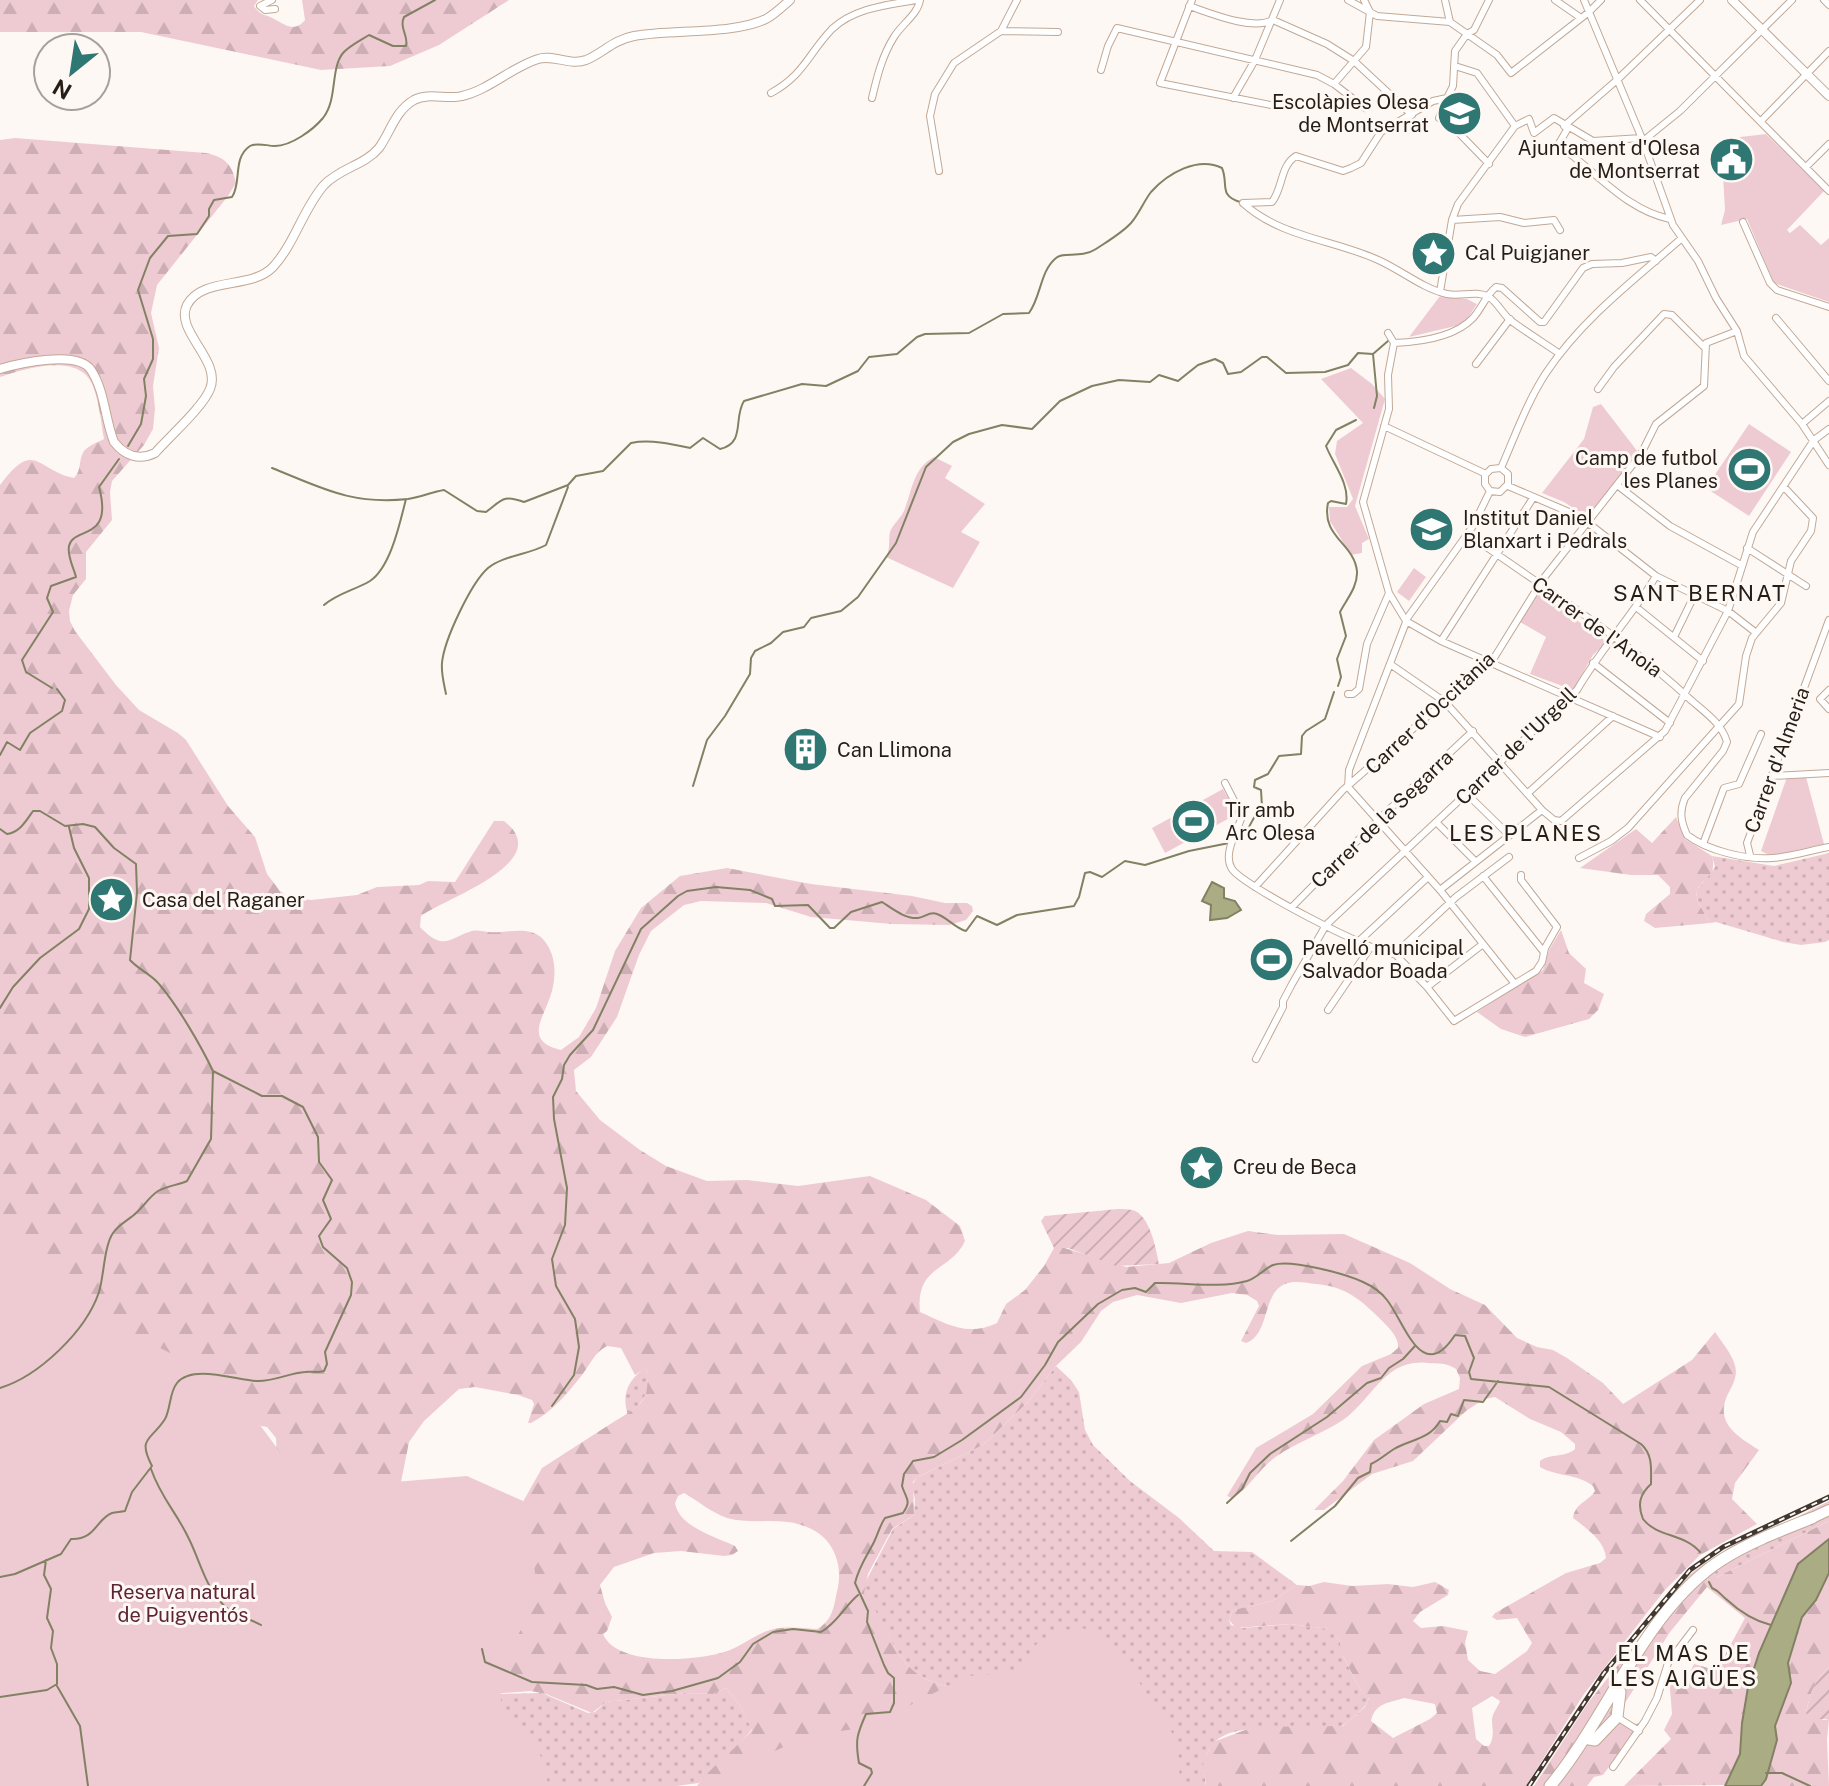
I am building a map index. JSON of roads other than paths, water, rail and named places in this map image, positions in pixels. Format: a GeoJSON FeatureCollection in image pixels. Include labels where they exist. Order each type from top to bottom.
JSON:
{"type":"FeatureCollection","features":[{"type":"Feature","properties":{"kind":"highway"},"geometry":{"type":"LineString","coordinates":[[1553,1786],[1589,1739],[1668,1618],[1700,1582],[1733,1560],[1812,1518]]}},
{"type":"Feature","properties":{"kind":"highway"},"geometry":{"type":"LineString","coordinates":[[1553,1786],[1658,1623],[1697,1579],[1723,1558],[1812,1518]]}},
{"type":"Feature","properties":{"kind":"highway"},"geometry":{"type":"LineString","coordinates":[[1589,1739],[1595,1740],[1617,1717],[1620,1692]]}},
{"type":"Feature","properties":{"kind":"main road"},"geometry":{"type":"LineString","coordinates":[[1812,1518],[1829,1510]]}},
{"type":"Feature","properties":{"kind":"street"},"geometry":{"type":"LineString","coordinates":[[272,0],[260,6],[265,10],[275,9]]}},
{"type":"Feature","properties":{"kind":"street"},"geometry":{"type":"LineString","coordinates":[[0,369],[34,361],[69,359],[83,362],[90,367],[98,384],[114,442],[120,450],[130,455],[146,458],[155,453],[201,404],[210,390],[212,378],[208,363],[186,323],[185,311],[190,300],[211,288],[261,278],[275,265],[324,185],[342,170],[371,155],[397,114],[413,101],[421,97],[466,95],[540,58],[574,62],[585,60],[609,44],[633,36],[755,23],[777,12],[790,0]]}},
{"type":"Feature","properties":{"kind":"street"},"geometry":{"type":"LineString","coordinates":[[771,93],[797,76],[833,29],[847,18],[872,8],[918,0],[919,8],[901,27],[886,51],[872,98]]}},
{"type":"Feature","properties":{"kind":"street"},"geometry":{"type":"LineString","coordinates":[[939,171],[930,116],[935,94],[954,63],[1001,31],[1017,0]]}},
{"type":"Feature","properties":{"kind":"street"},"geometry":{"type":"LineString","coordinates":[[1233,98],[1255,60],[1280,0]]}},
{"type":"Feature","properties":{"kind":"street"},"geometry":{"type":"LineString","coordinates":[[1348,0],[1377,16],[1450,22],[1497,55],[1511,73],[1601,0]]}},
{"type":"Feature","properties":{"kind":"street"},"geometry":{"type":"LineString","coordinates":[[1334,84],[1367,46],[1370,12],[1364,0]]}},
{"type":"Feature","properties":{"kind":"street"},"geometry":{"type":"LineString","coordinates":[[1445,0],[1450,22]]}},
{"type":"Feature","properties":{"kind":"street"},"geometry":{"type":"LineString","coordinates":[[1489,0],[1474,30],[1467,34],[1455,51],[1453,86],[1443,100],[1439,118],[1454,128],[1489,164]]}},
{"type":"Feature","properties":{"kind":"street"},"geometry":{"type":"LineString","coordinates":[[1555,0],[1581,18]]}},
{"type":"Feature","properties":{"kind":"street"},"geometry":{"type":"LineString","coordinates":[[1584,0],[1642,139],[1670,219],[1698,261],[1737,331],[1744,356],[1802,424],[1829,465]]}},
{"type":"Feature","properties":{"kind":"street"},"geometry":{"type":"LineString","coordinates":[[1640,0],[1829,191]]}},
{"type":"Feature","properties":{"kind":"street"},"geometry":{"type":"LineString","coordinates":[[1670,219],[1624,199],[1558,145],[1566,127],[1700,0]]}},
{"type":"Feature","properties":{"kind":"street"},"geometry":{"type":"LineString","coordinates":[[1732,0],[1829,96]]}},
{"type":"Feature","properties":{"kind":"street"},"geometry":{"type":"LineString","coordinates":[[1440,292],[1452,220],[1458,204],[1515,126],[1529,119],[1534,133],[1554,118],[1593,141],[1642,139],[1680,111],[1792,0]]}},
{"type":"Feature","properties":{"kind":"street"},"geometry":{"type":"LineString","coordinates":[[1824,0],[1829,5]]}},
{"type":"Feature","properties":{"kind":"street"},"geometry":{"type":"LineString","coordinates":[[1273,20],[1266,24],[1235,21],[1190,3],[1160,83],[1276,106]]}},
{"type":"Feature","properties":{"kind":"street"},"geometry":{"type":"LineString","coordinates":[[1273,20],[1327,44],[1354,61],[1412,115]]}},
{"type":"Feature","properties":{"kind":"street"},"geometry":{"type":"LineString","coordinates":[[1101,70],[1117,28],[1317,75],[1365,108]]}},
{"type":"Feature","properties":{"kind":"street"},"geometry":{"type":"LineString","coordinates":[[1001,31],[1058,32]]}},
{"type":"Feature","properties":{"kind":"street"},"geometry":{"type":"LineString","coordinates":[[1761,121],[1829,51]]}},
{"type":"Feature","properties":{"kind":"street"},"geometry":{"type":"LineString","coordinates":[[1455,66],[1477,73],[1515,126]]}},
{"type":"Feature","properties":{"kind":"street"},"geometry":{"type":"LineString","coordinates":[[1443,100],[1433,101],[1381,132],[1361,163],[1343,171],[1296,156],[1287,165],[1281,188],[1272,202],[1243,203],[1265,221],[1330,245],[1357,251],[1440,292],[1488,296],[1510,319],[1560,354]]}},
{"type":"Feature","properties":{"kind":"street"},"geometry":{"type":"LineString","coordinates":[[1806,167],[1829,144]]}},
{"type":"Feature","properties":{"kind":"street"},"geometry":{"type":"LineString","coordinates":[[1452,220],[1500,217],[1524,223],[1554,220],[1560,230]]}},
{"type":"Feature","properties":{"kind":"street"},"geometry":{"type":"LineString","coordinates":[[1743,222],[1770,283],[1777,290],[1829,307]]}},
{"type":"Feature","properties":{"kind":"street"},"geometry":{"type":"LineString","coordinates":[[1501,468],[1534,394],[1560,354],[1598,311],[1682,238]]}},
{"type":"Feature","properties":{"kind":"street"},"geometry":{"type":"LineString","coordinates":[[1394,343],[1424,340],[1464,324],[1473,319],[1494,288],[1499,287],[1540,322],[1544,322],[1583,268],[1592,264],[1622,263],[1651,257],[1656,261]]}},
{"type":"Feature","properties":{"kind":"street"},"geometry":{"type":"LineString","coordinates":[[1598,389],[1614,367],[1664,314],[1672,315],[1704,347],[1709,341],[1737,331]]}},
{"type":"Feature","properties":{"kind":"street"},"geometry":{"type":"LineString","coordinates":[[1776,318],[1829,381]]}},
{"type":"Feature","properties":{"kind":"street"},"geometry":{"type":"LineString","coordinates":[[1476,364],[1510,319]]}},
{"type":"Feature","properties":{"kind":"street"},"geometry":{"type":"LineString","coordinates":[[1388,333],[1394,343],[1388,375],[1390,403],[1362,498],[1364,515],[1389,593],[1406,621],[1441,641],[1660,737]]}},
{"type":"Feature","properties":{"kind":"street","name":"Carrer d'Occitània"},"geometry":{"type":"LineString","coordinates":[[1255,887],[1348,787],[1490,662],[1539,584],[1641,454],[1658,421],[1704,386],[1704,347]]}},
{"type":"Feature","properties":{"kind":"street"},"geometry":{"type":"LineString","coordinates":[[1802,424],[1829,401]]}},
{"type":"Feature","properties":{"kind":"street"},"geometry":{"type":"LineString","coordinates":[[1384,426],[1486,474]]}},
{"type":"Feature","properties":{"kind":"street"},"geometry":{"type":"LineString","coordinates":[[1390,664],[1445,702],[1542,810],[1557,822],[1660,737],[1670,723],[1728,611],[1753,532],[1814,440],[1829,429]]}},
{"type":"Feature","properties":{"kind":"street"},"geometry":{"type":"LineString","coordinates":[[1501,468],[1508,474],[1508,486],[1500,492],[1490,491],[1485,484],[1486,474],[1491,469],[1501,468]]}},
{"type":"Feature","properties":{"kind":"street"},"geometry":{"type":"LineString","coordinates":[[1617,485],[1670,526],[1741,565]]}},
{"type":"Feature","properties":{"kind":"street"},"geometry":{"type":"LineString","coordinates":[[1508,486],[1587,522],[1656,576],[1728,611],[1755,632]]}},
{"type":"Feature","properties":{"kind":"street"},"geometry":{"type":"LineString","coordinates":[[1579,858],[1628,828],[1739,704],[1746,656],[1755,632],[1781,603],[1791,561],[1811,531],[1813,518],[1784,487]]}},
{"type":"Feature","properties":{"kind":"street"},"geometry":{"type":"LineString","coordinates":[[1490,491],[1468,534],[1406,621],[1347,775],[1348,787],[1440,890],[1515,984]]}},
{"type":"Feature","properties":{"kind":"street"},"geometry":{"type":"LineString","coordinates":[[1441,641],[1533,498]]}},
{"type":"Feature","properties":{"kind":"street","name":"Carrer de l'Anoia"},"geometry":{"type":"LineString","coordinates":[[1468,534],[1615,636],[1720,726]]}},
{"type":"Feature","properties":{"kind":"street"},"geometry":{"type":"LineString","coordinates":[[1747,548],[1806,586]]}},
{"type":"Feature","properties":{"kind":"street","name":"Carrer de l'Urgell"},"geometry":{"type":"LineString","coordinates":[[1256,1059],[1283,1007],[1283,1001],[1326,925],[1570,697],[1656,576]]}},
{"type":"Feature","properties":{"kind":"street"},"geometry":{"type":"LineString","coordinates":[[1348,694],[1359,689],[1367,644],[1389,593]]}},
{"type":"Feature","properties":{"kind":"street"},"geometry":{"type":"LineString","coordinates":[[1674,637],[1694,596]]}},
{"type":"Feature","properties":{"kind":"street"},"geometry":{"type":"LineString","coordinates":[[1636,607],[1703,661]]}},
{"type":"Feature","properties":{"kind":"street","name":"Carrer d'Almeria"},"geometry":{"type":"LineString","coordinates":[[1750,855],[1747,843],[1829,620]]}},
{"type":"Feature","properties":{"kind":"street"},"geometry":{"type":"LineString","coordinates":[[1593,663],[1670,723]]}},
{"type":"Feature","properties":{"kind":"street"},"geometry":{"type":"LineString","coordinates":[[1829,690],[1820,699],[1829,709]]}},
{"type":"Feature","properties":{"kind":"street"},"geometry":{"type":"LineString","coordinates":[[1528,793],[1613,716]]}},
{"type":"Feature","properties":{"kind":"street"},"geometry":{"type":"LineString","coordinates":[[1720,726],[1727,742],[1723,751],[1681,806],[1687,835],[1703,844],[1771,858],[1829,847]]}},
{"type":"Feature","properties":{"kind":"street","name":"Carrer de la Segarra"},"geometry":{"type":"LineString","coordinates":[[1292,907],[1378,820],[1473,731]]}},
{"type":"Feature","properties":{"kind":"street"},"geometry":{"type":"LineString","coordinates":[[1703,844],[1724,788],[1739,784],[1761,734]]}},
{"type":"Feature","properties":{"kind":"street"},"geometry":{"type":"LineString","coordinates":[[1771,776],[1829,773]]}},
{"type":"Feature","properties":{"kind":"street"},"geometry":{"type":"LineString","coordinates":[[1225,783],[1242,816],[1233,838],[1230,866],[1255,887],[1386,955],[1395,954],[1450,903],[1509,857]]}},
{"type":"Feature","properties":{"kind":"street"},"geometry":{"type":"LineString","coordinates":[[1467,794],[1509,835]]}},
{"type":"Feature","properties":{"kind":"street"},"geometry":{"type":"LineString","coordinates":[[1440,890],[1542,810]]}},
{"type":"Feature","properties":{"kind":"street"},"geometry":{"type":"LineString","coordinates":[[1437,823],[1475,861]]}},
{"type":"Feature","properties":{"kind":"street"},"geometry":{"type":"LineString","coordinates":[[1395,954],[1454,1021],[1515,984],[1539,968],[1557,927],[1521,880],[1521,875]]}},
{"type":"Feature","properties":{"kind":"street"},"geometry":{"type":"LineString","coordinates":[[1483,876],[1544,951]]}},
{"type":"Feature","properties":{"kind":"street"},"geometry":{"type":"LineString","coordinates":[[1358,942],[1428,877]]}},
{"type":"Feature","properties":{"kind":"street"},"geometry":{"type":"LineString","coordinates":[[1427,987],[1483,944]]}},
{"type":"Feature","properties":{"kind":"street"},"geometry":{"type":"LineString","coordinates":[[1328,1010],[1370,948]]}},
{"type":"Feature","properties":{"kind":"street"},"geometry":{"type":"LineString","coordinates":[[1613,1767],[1652,1709],[1668,1663],[1693,1630]]}},
{"type":"Feature","properties":{"kind":"street"},"geometry":{"type":"LineString","coordinates":[[1617,1717],[1639,1731]]}},
{"type":"Feature","properties":{"kind":"waterway"},"geometry":{"type":"LineString","coordinates":[[128,446],[141,424],[146,396],[144,379],[153,359],[153,339],[138,290],[150,258],[168,236],[197,234],[209,216],[214,200],[232,197],[241,157],[250,146],[288,143],[319,123],[331,102],[336,67],[346,50],[369,35],[393,46],[406,46],[404,17],[435,0]]}},
{"type":"Feature","properties":{"kind":"waterway"},"geometry":{"type":"LineString","coordinates":[[272,468],[337,493],[370,500],[408,499],[444,490],[477,511],[486,512],[503,500],[511,498],[524,502],[568,485],[576,476],[603,471],[631,443],[653,442],[690,448],[703,438],[720,449],[728,446],[736,436],[744,401],[802,384],[826,386],[858,371],[869,357],[897,354],[925,334],[969,333],[1003,314],[1029,313],[1047,270],[1056,258],[1090,252],[1115,237],[1137,216],[1158,185],[1184,168],[1203,164],[1222,168],[1226,193],[1240,202]]}},
{"type":"Feature","properties":{"kind":"waterway"},"geometry":{"type":"LineString","coordinates":[[1374,408],[1377,396],[1373,354],[1388,341]]}},
{"type":"Feature","properties":{"kind":"waterway"},"geometry":{"type":"LineString","coordinates":[[693,786],[707,740],[750,674],[751,658],[755,651],[783,632],[804,627],[811,618],[841,611],[858,597],[896,543],[926,467],[953,442],[1002,425],[1032,429],[1060,401],[1092,386],[1119,380],[1150,382],[1159,375],[1178,381],[1198,365],[1215,359],[1223,363],[1228,374],[1241,372],[1262,357],[1267,357],[1286,373],[1325,372],[1348,365],[1358,353],[1373,354]]}},
{"type":"Feature","properties":{"kind":"waterway"},"geometry":{"type":"LineString","coordinates":[[1338,686],[1341,677],[1337,659],[1346,636],[1340,612],[1354,588],[1357,571],[1355,561],[1329,524],[1328,503],[1346,504],[1347,497],[1326,446],[1336,430],[1356,420]]}},
{"type":"Feature","properties":{"kind":"waterway"},"geometry":{"type":"LineString","coordinates":[[52,688],[26,672],[22,660],[53,612],[47,598],[51,586],[76,577],[69,546],[77,536],[97,525],[102,505],[99,487],[119,459]]}},
{"type":"Feature","properties":{"kind":"waterway"},"geometry":{"type":"LineString","coordinates":[[446,694],[442,671],[444,653],[453,627],[474,586],[494,564],[546,545],[568,487]]}},
{"type":"Feature","properties":{"kind":"waterway"},"geometry":{"type":"LineString","coordinates":[[324,605],[370,581],[384,566],[406,499]]}},
{"type":"Feature","properties":{"kind":"waterway"},"geometry":{"type":"LineString","coordinates":[[0,755],[7,742],[20,750],[30,733],[62,711],[65,700],[57,689]]}},
{"type":"Feature","properties":{"kind":"waterway"},"geometry":{"type":"LineString","coordinates":[[1236,842],[1262,807],[1261,790],[1254,787],[1255,780],[1268,774],[1279,756],[1301,754],[1302,736],[1325,719],[1334,692]]}},
{"type":"Feature","properties":{"kind":"waterway"},"geometry":{"type":"LineString","coordinates":[[0,829],[7,834],[12,833],[22,826],[33,811],[40,811],[65,826],[83,824],[95,827],[114,848],[136,864],[137,893],[130,960],[166,993],[189,1026],[213,1071],[262,1096],[282,1096],[303,1107],[318,1137],[319,1162],[332,1180],[323,1200],[331,1219],[319,1236],[323,1247],[347,1268],[352,1282],[351,1295],[325,1352],[327,1364],[324,1371],[262,1381],[215,1374],[184,1377],[174,1387],[165,1419],[146,1444],[152,1466],[132,1492],[125,1511],[107,1516],[86,1536],[71,1539],[61,1554],[15,1574],[0,1577]]}},
{"type":"Feature","properties":{"kind":"waterway"},"geometry":{"type":"LineString","coordinates":[[0,1008],[13,987],[40,958],[79,929],[89,909],[89,878],[74,848],[69,827]]}},
{"type":"Feature","properties":{"kind":"waterway"},"geometry":{"type":"LineString","coordinates":[[552,1406],[574,1375],[579,1347],[575,1319],[556,1286],[552,1259],[565,1225],[567,1188],[553,1097],[562,1079],[564,1065],[593,1030],[641,929],[678,896],[687,891],[716,887],[750,890],[772,899],[775,906],[808,905],[830,928],[834,928],[851,912],[882,902],[908,917],[937,914],[966,931],[977,916],[997,925],[1017,915],[1074,906],[1085,873],[1102,877],[1125,861],[1145,865],[1229,843]]}},
{"type":"Feature","properties":{"kind":"waterway"},"geometry":{"type":"LineString","coordinates":[[0,1388],[45,1363],[84,1322],[99,1292],[108,1245],[115,1230],[158,1191],[187,1181],[211,1139],[213,1071]]}},
{"type":"Feature","properties":{"kind":"waterway"},"geometry":{"type":"LineString","coordinates":[[864,1786],[872,1773],[871,1769],[859,1763],[859,1732],[866,1714],[890,1712],[894,1703],[894,1678],[884,1665],[867,1622],[868,1611],[855,1583],[885,1518],[903,1513],[906,1509],[907,1500],[902,1486],[904,1474],[913,1461],[934,1457],[1021,1397],[1058,1342],[1098,1304],[1122,1290],[1135,1288],[1146,1292],[1155,1283],[1236,1283],[1251,1280],[1273,1265],[1281,1264],[1318,1268],[1363,1282],[1385,1297],[1415,1345],[1424,1352],[1433,1354],[1443,1349],[1455,1335],[1465,1336],[1474,1358],[1469,1372],[1471,1379],[1549,1387],[1641,1444],[1648,1453],[1651,1467],[1651,1484],[1641,1500],[1643,1519],[1656,1530],[1686,1542],[1700,1552]]}},
{"type":"Feature","properties":{"kind":"waterway"},"geometry":{"type":"LineString","coordinates":[[1227,1503],[1242,1489],[1250,1473],[1270,1454],[1327,1417],[1367,1383],[1381,1378],[1415,1346]]}},
{"type":"Feature","properties":{"kind":"waterway"},"geometry":{"type":"LineString","coordinates":[[1291,1541],[1335,1506],[1358,1478],[1370,1472],[1371,1464],[1394,1449],[1425,1436],[1440,1421],[1447,1422],[1451,1414],[1458,1416],[1464,1400],[1483,1402],[1498,1381]]}},
{"type":"Feature","properties":{"kind":"waterway"},"geometry":{"type":"LineString","coordinates":[[151,1469],[214,1594],[231,1611],[261,1625]]}},
{"type":"Feature","properties":{"kind":"waterway"},"geometry":{"type":"LineString","coordinates":[[0,1697],[47,1690],[57,1684],[57,1664],[51,1648],[53,1631],[47,1618],[51,1589],[44,1575],[46,1560]]}},
{"type":"Feature","properties":{"kind":"waterway"},"geometry":{"type":"LineString","coordinates":[[1709,1582],[1712,1588],[1741,1611],[1771,1625]]}},
{"type":"Feature","properties":{"kind":"waterway"},"geometry":{"type":"LineString","coordinates":[[482,1649],[485,1662],[532,1682],[586,1685],[597,1689],[614,1687],[643,1695],[672,1691],[718,1678],[740,1662],[753,1644],[773,1632],[793,1629],[821,1632],[858,1595]]}},
{"type":"Feature","properties":{"kind":"waterway"},"geometry":{"type":"LineString","coordinates":[[57,1686],[80,1726],[88,1786]]}},
{"type":"Feature","properties":{"kind":"waterway"},"geometry":{"type":"LineString","coordinates":[[1766,1773],[1782,1773],[1810,1786]]}},
{"type":"Feature","properties":{"kind":"railway"},"geometry":{"type":"LineString","coordinates":[[1529,1786],[1604,1673],[1690,1570],[1723,1547],[1829,1497]]}},
{"type":"Feature","properties":{"kind":"place","name":"Escolàpies Olesa de Montserrat"},"geometry":{"type":"Point","coordinates":[1460,114]}},
{"type":"Feature","properties":{"kind":"place","name":"Ajuntament d'Olesa de Montserrat"},"geometry":{"type":"Point","coordinates":[1731,160]}},
{"type":"Feature","properties":{"kind":"place","name":"Cal Puigjaner"},"geometry":{"type":"Point","coordinates":[1434,253]}},
{"type":"Feature","properties":{"kind":"place","name":"Camp de futbol les Planes"},"geometry":{"type":"Point","coordinates":[1749,470]}},
{"type":"Feature","properties":{"kind":"place","name":"Institut Daniel Blanxart i Pedrals"},"geometry":{"type":"Point","coordinates":[1432,529]}},
{"type":"Feature","properties":{"kind":"place","name":"Can Llimona"},"geometry":{"type":"Point","coordinates":[806,750]}},
{"type":"Feature","properties":{"kind":"place","name":"Tir amb Arc Olesa"},"geometry":{"type":"Point","coordinates":[1194,821]}},
{"type":"Feature","properties":{"kind":"place","name":"Casa del Raganer"},"geometry":{"type":"Point","coordinates":[111,900]}},
{"type":"Feature","properties":{"kind":"place","name":"Pavelló municipal Salvador Boada"},"geometry":{"type":"Point","coordinates":[1271,960]}},
{"type":"Feature","properties":{"kind":"place","name":"Creu de Beca"},"geometry":{"type":"Point","coordinates":[1202,1167]}},
{"type":"Feature","properties":{"kind":"district","name":"SANT BERNAT"},"geometry":{"type":"Point","coordinates":[1700,593]}},
{"type":"Feature","properties":{"kind":"district","name":"LES PLANES"},"geometry":{"type":"Point","coordinates":[1526,833]}},
{"type":"Feature","properties":{"kind":"district","name":"EL MAS DE LES AIGÜES"},"geometry":{"type":"Point","coordinates":[1684,1666]}},
{"type":"Feature","properties":{"kind":"park label","name":"Reserva natural de Puigventós"},"geometry":{"type":"Point","coordinates":[183,1604]}}]}
